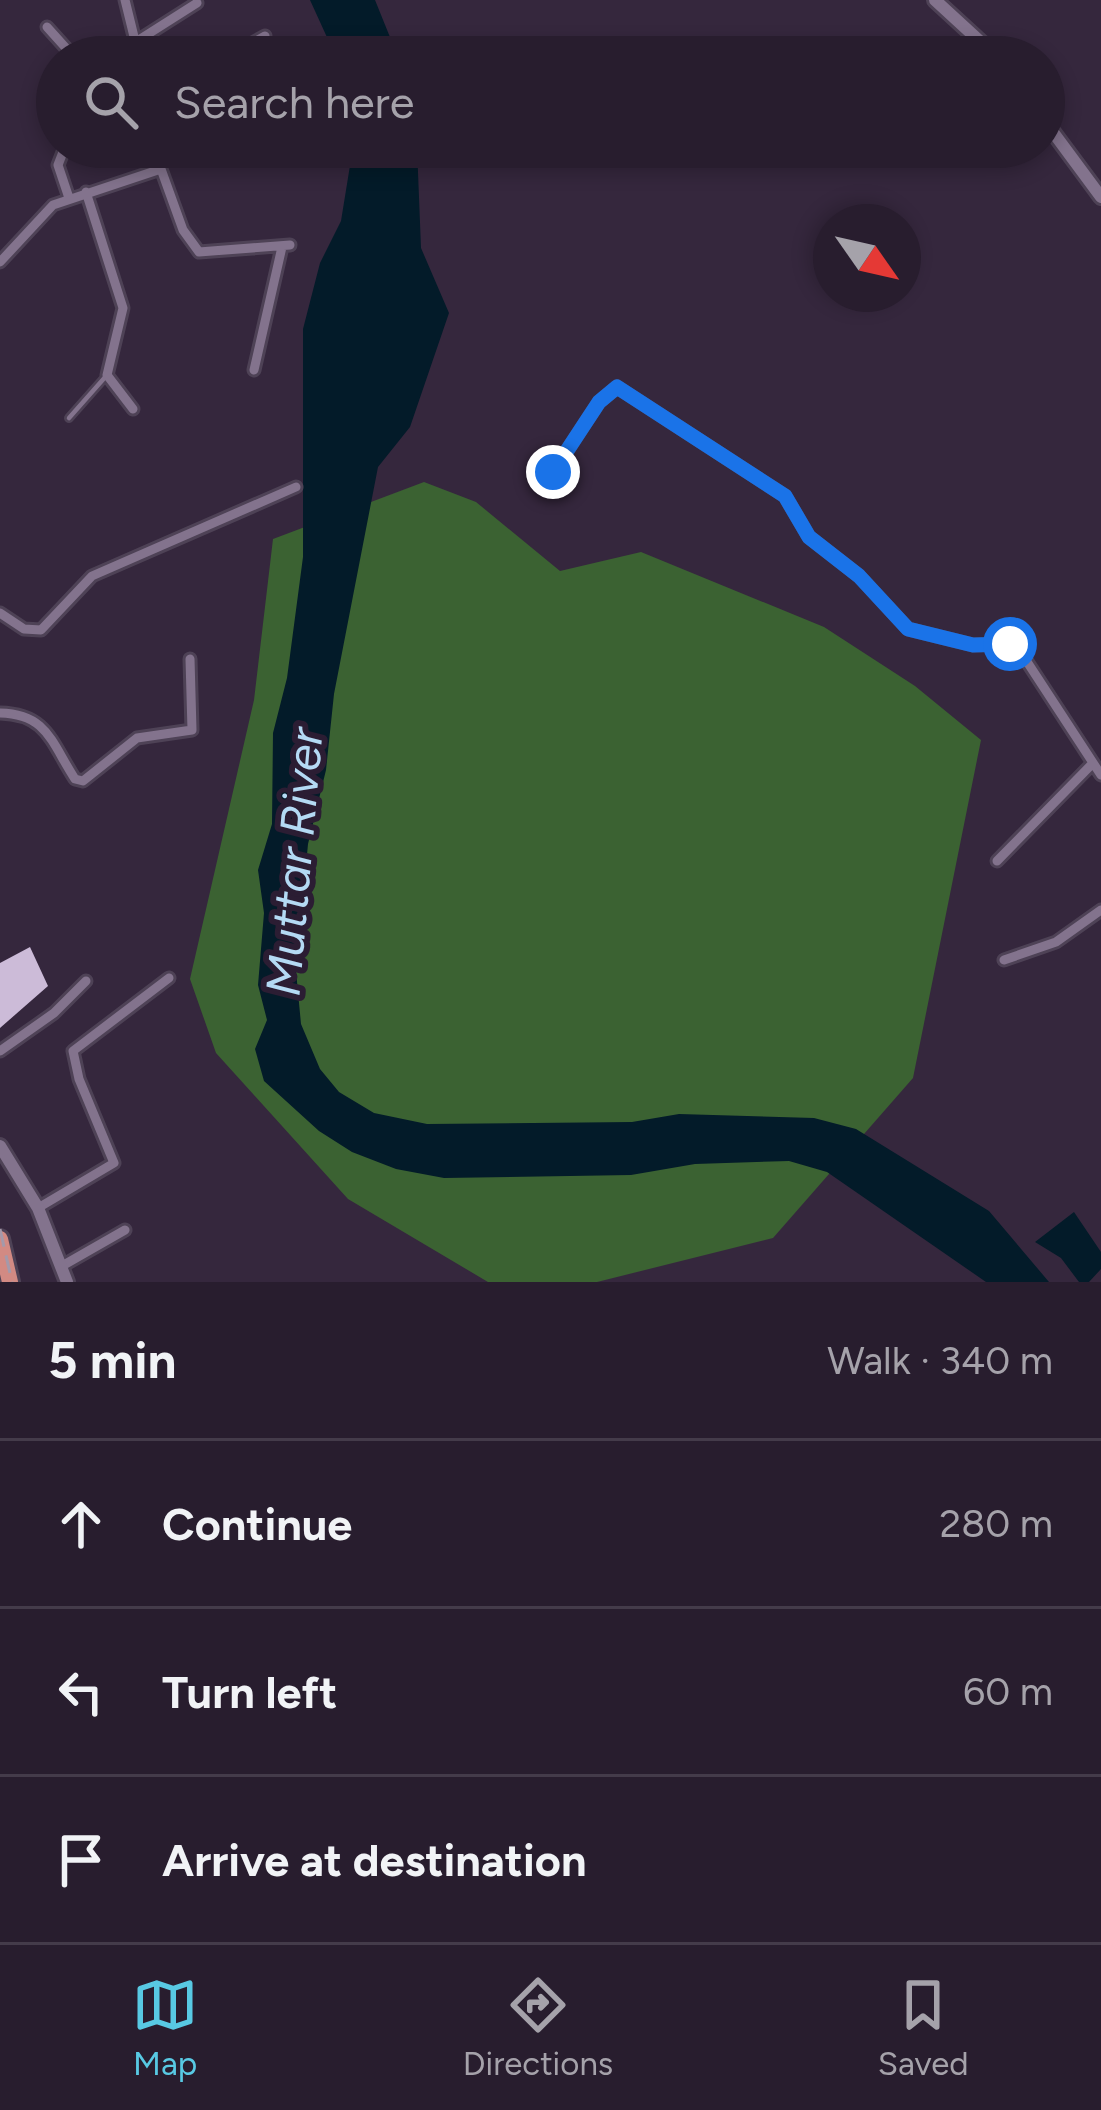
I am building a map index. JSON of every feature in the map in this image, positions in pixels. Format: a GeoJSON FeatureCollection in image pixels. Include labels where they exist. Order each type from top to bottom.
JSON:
{"type":"FeatureCollection","features":[{"type":"Feature","properties":{"kind":"highway"},"geometry":{"type":"LineString","coordinates":[[0,1239],[10,1282]]}},
{"type":"Feature","properties":{"kind":"main road"},"geometry":{"type":"LineString","coordinates":[[935,0],[974,36]]}},
{"type":"Feature","properties":{"kind":"main road"},"geometry":{"type":"LineString","coordinates":[[1065,148],[1101,197]]}},
{"type":"Feature","properties":{"kind":"main road"},"geometry":{"type":"LineString","coordinates":[[0,1146],[24,1180],[68,1282]]}},
{"type":"Feature","properties":{"kind":"street"},"geometry":{"type":"LineString","coordinates":[[125,0],[134,36]]}},
{"type":"Feature","properties":{"kind":"street"},"geometry":{"type":"LineString","coordinates":[[148,36],[197,3]]}},
{"type":"Feature","properties":{"kind":"street"},"geometry":{"type":"LineString","coordinates":[[47,27],[55,36]]}},
{"type":"Feature","properties":{"kind":"street"},"geometry":{"type":"LineString","coordinates":[[59,168],[69,198]]}},
{"type":"Feature","properties":{"kind":"street"},"geometry":{"type":"LineString","coordinates":[[0,262],[53,206],[160,169],[183,230],[199,252],[286,246],[254,370]]}},
{"type":"Feature","properties":{"kind":"street"},"geometry":{"type":"LineString","coordinates":[[86,192],[123,308],[107,375],[133,409]]}},
{"type":"Feature","properties":{"kind":"street"},"geometry":{"type":"LineString","coordinates":[[553,472],[599,402],[617,387],[785,496],[809,537],[859,576],[908,629],[973,645],[1010,644],[1020,651],[1101,775]]}},
{"type":"Feature","properties":{"kind":"street"},"geometry":{"type":"LineString","coordinates":[[0,614],[24,629],[41,630],[92,576],[296,487]]}},
{"type":"Feature","properties":{"kind":"street"},"geometry":{"type":"LineString","coordinates":[[0,713],[25,712],[35,718],[75,779],[83,781],[137,738],[192,730],[190,659]]}},
{"type":"Feature","properties":{"kind":"street"},"geometry":{"type":"LineString","coordinates":[[997,861],[1092,764]]}},
{"type":"Feature","properties":{"kind":"street"},"geometry":{"type":"LineString","coordinates":[[1004,960],[1056,942],[1101,910]]}},
{"type":"Feature","properties":{"kind":"street"},"geometry":{"type":"LineString","coordinates":[[38,1208],[113,1163],[79,1079],[73,1051],[169,978]]}},
{"type":"Feature","properties":{"kind":"street"},"geometry":{"type":"LineString","coordinates":[[0,1051],[54,1013],[86,982]]}},
{"type":"Feature","properties":{"kind":"street"},"geometry":{"type":"LineString","coordinates":[[62,1267],[125,1230]]}},
{"type":"Feature","properties":{"kind":"lane"},"geometry":{"type":"LineString","coordinates":[[69,418],[107,375]]}},
{"type":"Feature","properties":{"kind":"green space"},"geometry":{"type":"Polygon","coordinates":[[[424,482],[476,502],[560,571],[641,552],[824,627],[915,686],[981,740],[913,1078],[773,1238],[597,1282],[488,1282],[348,1199],[216,1053],[190,979],[254,700],[273,539],[424,482]]]}},
{"type":"Feature","properties":{"kind":"water"},"geometry":{"type":"Polygon","coordinates":[[[310,0],[375,0],[390,36],[326,36],[310,0]]]}},
{"type":"Feature","properties":{"kind":"water","name":"Muttar River"},"geometry":{"type":"Polygon","coordinates":[[[350,168],[418,168],[421,248],[449,313],[410,427],[378,467],[334,694],[326,770],[308,844],[296,971],[301,1024],[320,1069],[339,1092],[374,1113],[427,1124],[632,1122],[679,1114],[814,1118],[856,1129],[989,1211],[1049,1282],[986,1282],[827,1172],[789,1161],[695,1164],[631,1175],[444,1178],[396,1169],[352,1152],[319,1131],[264,1081],[255,1049],[267,1020],[258,985],[264,913],[258,870],[272,824],[273,733],[287,678],[303,557],[303,329],[320,263],[341,221],[350,168]]]}},
{"type":"Feature","properties":{"kind":"water"},"geometry":{"type":"Polygon","coordinates":[[[1074,1212],[1101,1252],[1101,1269],[1089,1282],[1079,1282],[1061,1258],[1035,1242],[1074,1212]]]}},
{"type":"Feature","properties":{"kind":"building"},"geometry":{"type":"Polygon","coordinates":[[[30,947],[48,986],[0,1028],[0,963],[30,947]]]}},
{"type":"Feature","properties":{"kind":"railway"},"geometry":{"type":"LineString","coordinates":[[0,1229],[12,1282]]}},
{"type":"Feature","properties":{"kind":"route"},"geometry":{"type":"LineString","coordinates":[[553,472],[599,402],[617,387],[785,496],[809,537],[859,576],[908,629],[973,645],[1010,644]]}}]}
